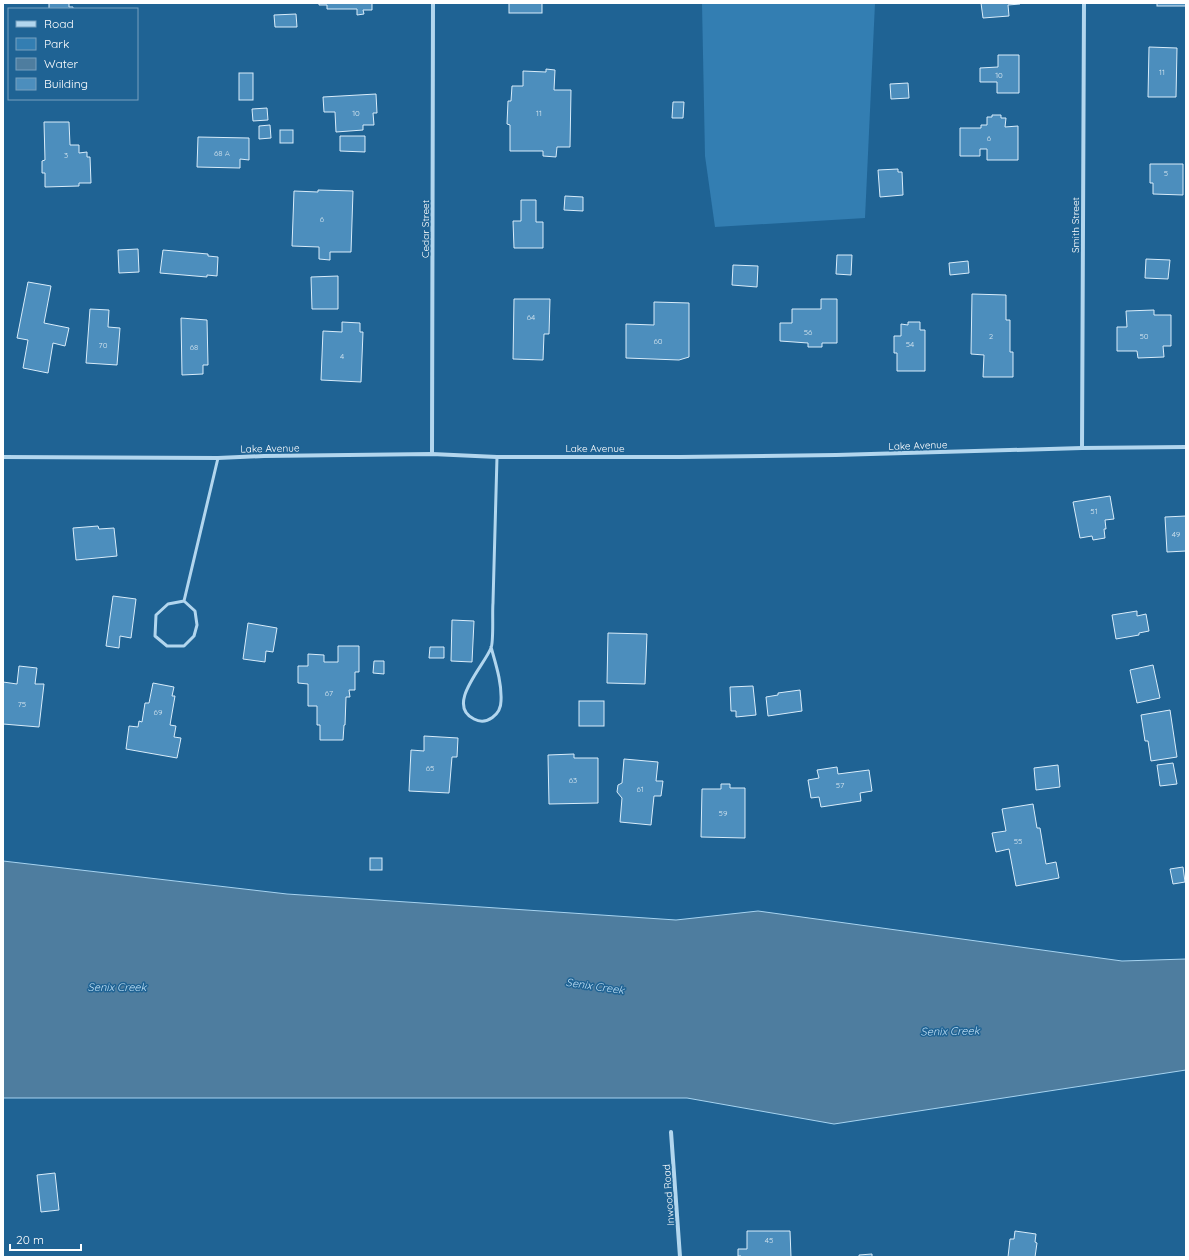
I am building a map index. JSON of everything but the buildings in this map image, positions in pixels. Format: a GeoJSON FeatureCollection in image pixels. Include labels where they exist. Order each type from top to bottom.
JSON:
{"type":"FeatureCollection","features":[{"type":"Feature","properties":{"kind":"street","name":"Cedar Street"},"geometry":{"type":"LineString","coordinates":[[432,454],[433,3]]}},
{"type":"Feature","properties":{"kind":"street","name":"Smith Street"},"geometry":{"type":"LineString","coordinates":[[1082,448],[1084,3]]}},
{"type":"Feature","properties":{"kind":"street","name":"Lake Avenue"},"geometry":{"type":"LineString","coordinates":[[3,457],[218,458],[432,454],[497,456],[836,455],[1082,448],[1186,447]]}},
{"type":"Feature","properties":{"kind":"street","name":"Inwood Road"},"geometry":{"type":"LineString","coordinates":[[671,1132],[680,1257]]}},
{"type":"Feature","properties":{"kind":"lane"},"geometry":{"type":"LineString","coordinates":[[491,648],[468,686],[464,698],[463,707],[467,714],[478,721],[486,721],[493,718],[499,712],[502,693],[491,648],[497,456]]}},
{"type":"Feature","properties":{"kind":"lane"},"geometry":{"type":"LineString","coordinates":[[184,601],[218,458]]}},
{"type":"Feature","properties":{"kind":"lane"},"geometry":{"type":"LineString","coordinates":[[184,601],[195,611],[197,625],[194,636],[184,646],[167,646],[155,636],[156,615],[168,604],[184,601]]}},
{"type":"Feature","properties":{"kind":"green space"},"geometry":{"type":"Polygon","coordinates":[[[702,3],[875,3],[865,218],[715,227],[705,156],[702,3]]]}},
{"type":"Feature","properties":{"kind":"water","name":"Senix Creek"},"geometry":{"type":"Polygon","coordinates":[[[3,861],[287,894],[676,920],[758,911],[1122,961],[1186,959],[1186,1070],[834,1124],[687,1098],[3,1098],[3,861]]]}}]}
